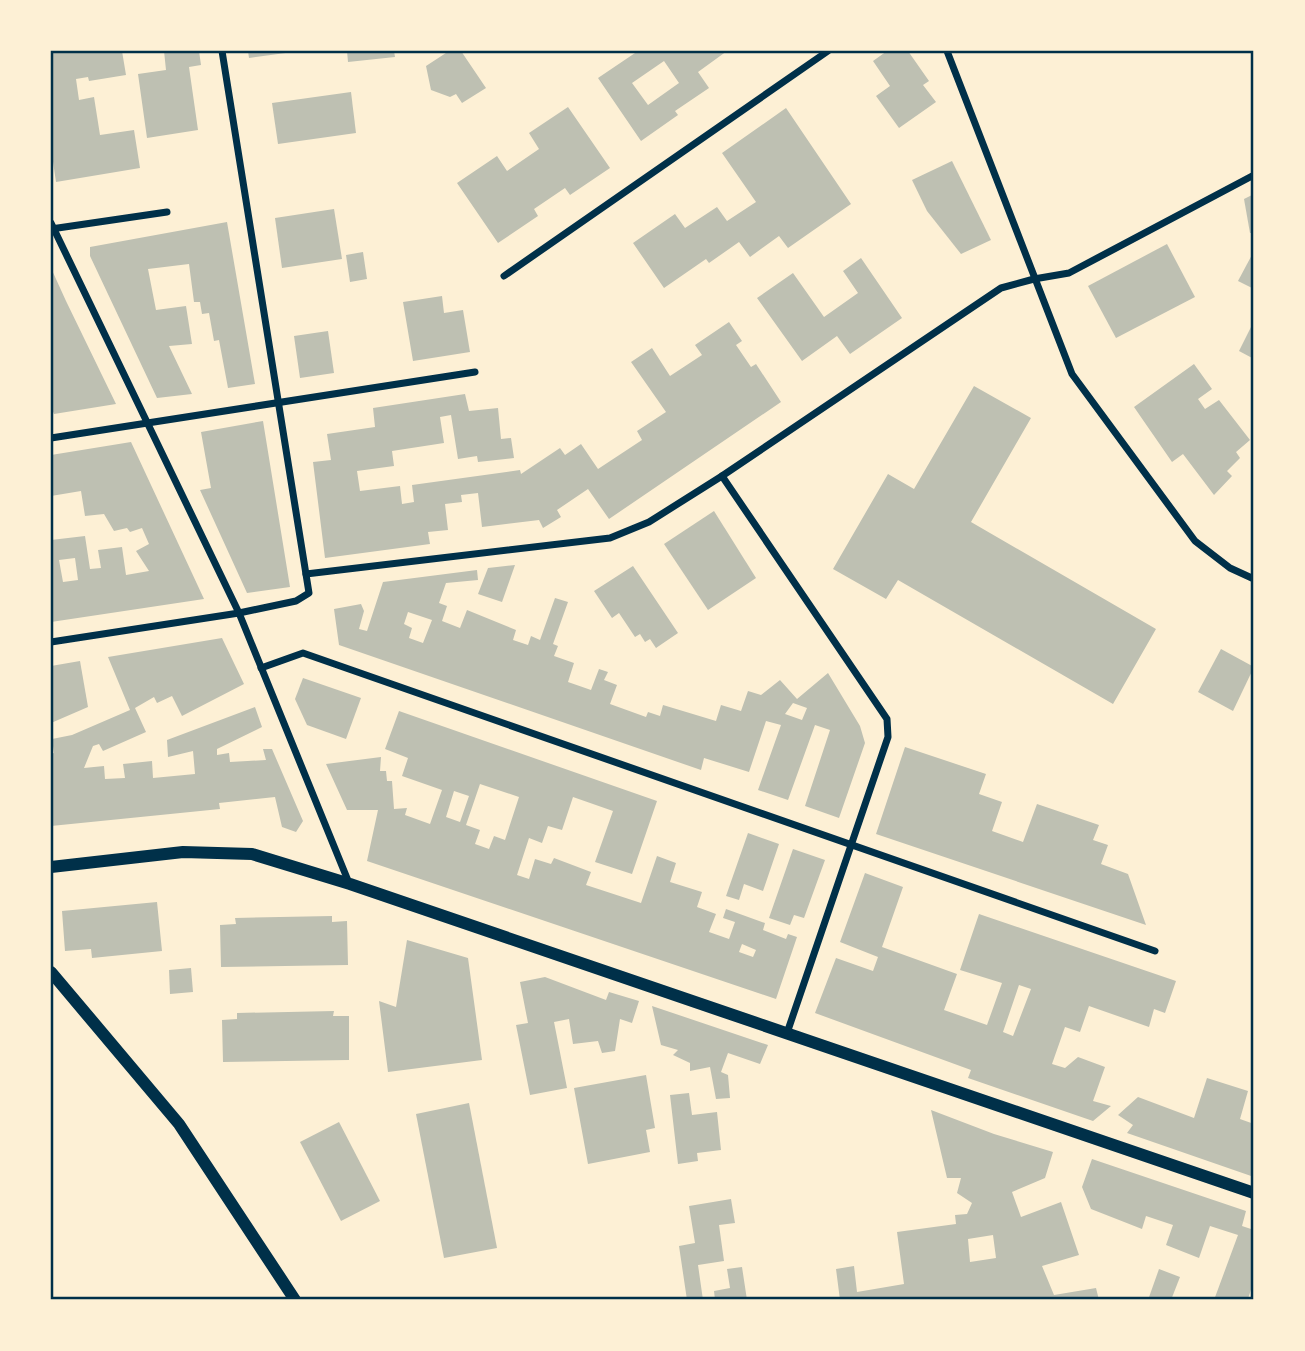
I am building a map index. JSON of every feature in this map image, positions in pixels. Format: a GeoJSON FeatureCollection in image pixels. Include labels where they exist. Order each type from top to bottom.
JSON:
{"type":"FeatureCollection","features":[{"type":"Feature","properties":{"kind":"street"},"geometry":{"type":"LineString","coordinates":[[51,642],[239,613],[296,601],[309,593],[222,51]]}},
{"type":"Feature","properties":{"kind":"street"},"geometry":{"type":"LineString","coordinates":[[505,276],[828,51]]}},
{"type":"Feature","properties":{"kind":"street"},"geometry":{"type":"LineString","coordinates":[[947,51],[1072,374],[1195,541],[1230,568],[1254,579]]}},
{"type":"Feature","properties":{"kind":"street"},"geometry":{"type":"LineString","coordinates":[[306,574],[610,538],[649,522],[1002,288],[1069,273],[1254,175]]}},
{"type":"Feature","properties":{"kind":"street"},"geometry":{"type":"LineString","coordinates":[[167,212],[52,227],[239,613],[350,884]]}},
{"type":"Feature","properties":{"kind":"street"},"geometry":{"type":"LineString","coordinates":[[51,438],[475,372]]}},
{"type":"Feature","properties":{"kind":"street"},"geometry":{"type":"LineString","coordinates":[[722,476],[887,719],[888,737],[787,1032]]}},
{"type":"Feature","properties":{"kind":"street"},"geometry":{"type":"LineString","coordinates":[[261,668],[303,653],[1155,951]]}},
{"type":"Feature","properties":{"kind":"street"},"geometry":{"type":"LineString","coordinates":[[51,867],[183,852],[252,854],[350,884],[1254,1193]]}},
{"type":"Feature","properties":{"kind":"street"},"geometry":{"type":"LineString","coordinates":[[51,972],[179,1124],[295,1300]]}},
{"type":"Feature","properties":{"kind":"building"},"geometry":{"type":"Polygon","coordinates":[[[51,51],[122,51],[126,75],[89,81],[88,77],[76,79],[79,100],[94,97],[100,135],[134,130],[140,168],[56,182],[51,148],[51,51]]]}},
{"type":"Feature","properties":{"kind":"building"},"geometry":{"type":"Polygon","coordinates":[[[164,51],[199,51],[201,65],[189,67],[198,130],[147,138],[138,74],[166,70],[164,51]]]}},
{"type":"Feature","properties":{"kind":"building"},"geometry":{"type":"Polygon","coordinates":[[[248,51],[293,51],[293,52],[249,58],[248,51]]]}},
{"type":"Feature","properties":{"kind":"building"},"geometry":{"type":"Polygon","coordinates":[[[347,51],[394,51],[395,57],[348,62],[347,51]]]}},
{"type":"Feature","properties":{"kind":"building"},"geometry":{"type":"Polygon","coordinates":[[[449,51],[461,51],[486,88],[462,103],[456,94],[450,97],[431,90],[426,66],[449,51]]]}},
{"type":"Feature","properties":{"kind":"building"},"geometry":{"type":"Polygon","coordinates":[[[638,51],[727,51],[698,72],[709,88],[675,111],[678,115],[641,141],[598,78],[638,51]],[[664,61],[632,83],[648,105],[679,83],[664,61]]]}},
{"type":"Feature","properties":{"kind":"building"},"geometry":{"type":"Polygon","coordinates":[[[887,51],[908,51],[929,81],[923,85],[936,102],[899,128],[876,96],[890,86],[873,61],[887,51]]]}},
{"type":"Feature","properties":{"kind":"building"},"geometry":{"type":"Polygon","coordinates":[[[351,92],[356,133],[278,144],[272,103],[351,92]]]}},
{"type":"Feature","properties":{"kind":"building"},"geometry":{"type":"Polygon","coordinates":[[[568,107],[610,168],[570,195],[565,188],[534,209],[538,216],[498,243],[457,183],[497,156],[507,171],[539,149],[529,133],[568,107]]]}},
{"type":"Feature","properties":{"kind":"building"},"geometry":{"type":"Polygon","coordinates":[[[786,108],[851,204],[788,248],[779,236],[750,257],[739,242],[709,263],[706,259],[664,288],[633,243],[675,214],[685,228],[717,207],[727,221],[756,202],[722,153],[786,108]]]}},
{"type":"Feature","properties":{"kind":"building"},"geometry":{"type":"Polygon","coordinates":[[[952,161],[991,240],[961,254],[927,211],[912,180],[952,161]]]}},
{"type":"Feature","properties":{"kind":"building"},"geometry":{"type":"Polygon","coordinates":[[[1254,194],[1254,233],[1250,233],[1244,199],[1254,194]]]}},
{"type":"Feature","properties":{"kind":"building"},"geometry":{"type":"Polygon","coordinates":[[[334,209],[342,259],[282,268],[275,218],[334,209]]]}},
{"type":"Feature","properties":{"kind":"building"},"geometry":{"type":"Polygon","coordinates":[[[227,222],[255,384],[228,388],[219,340],[214,341],[209,313],[202,314],[200,302],[194,302],[189,264],[148,269],[156,310],[186,306],[192,344],[169,346],[192,394],[157,398],[90,256],[90,247],[227,222]]]}},
{"type":"Feature","properties":{"kind":"building"},"geometry":{"type":"Polygon","coordinates":[[[1167,244],[1195,297],[1116,338],[1088,286],[1167,244]]]}},
{"type":"Feature","properties":{"kind":"building"},"geometry":{"type":"Polygon","coordinates":[[[1254,251],[1254,289],[1238,281],[1254,251]]]}},
{"type":"Feature","properties":{"kind":"building"},"geometry":{"type":"Polygon","coordinates":[[[363,252],[367,279],[350,282],[346,255],[363,252]]]}},
{"type":"Feature","properties":{"kind":"building"},"geometry":{"type":"Polygon","coordinates":[[[861,258],[902,318],[850,354],[837,336],[802,361],[757,298],[793,273],[824,317],[858,293],[843,271],[861,258]]]}},
{"type":"Feature","properties":{"kind":"building"},"geometry":{"type":"Polygon","coordinates":[[[51,268],[116,404],[54,414],[51,407],[51,268]]]}},
{"type":"Feature","properties":{"kind":"building"},"geometry":{"type":"Polygon","coordinates":[[[442,296],[444,313],[463,310],[470,352],[413,361],[403,302],[442,296]]]}},
{"type":"Feature","properties":{"kind":"building"},"geometry":{"type":"Polygon","coordinates":[[[1254,321],[1254,359],[1239,351],[1254,321]]]}},
{"type":"Feature","properties":{"kind":"building"},"geometry":{"type":"Polygon","coordinates":[[[729,322],[742,341],[736,345],[751,367],[756,364],[781,402],[609,519],[588,489],[557,510],[561,517],[543,528],[539,520],[482,527],[478,493],[461,495],[462,502],[445,504],[448,530],[428,532],[430,544],[325,558],[313,462],[331,460],[327,434],[375,427],[373,408],[465,394],[469,411],[498,408],[501,439],[511,438],[514,458],[478,462],[477,456],[458,459],[451,415],[440,417],[444,443],[392,451],[394,466],[357,471],[360,491],[400,486],[402,504],[414,502],[412,485],[520,470],[521,474],[560,448],[565,455],[581,444],[598,469],[642,440],[637,431],[666,412],[631,362],[652,348],[670,376],[702,355],[695,345],[729,322]]]}},
{"type":"Feature","properties":{"kind":"building"},"geometry":{"type":"Polygon","coordinates":[[[328,331],[334,373],[300,378],[294,336],[328,331]]]}},
{"type":"Feature","properties":{"kind":"building"},"geometry":{"type":"Polygon","coordinates":[[[1194,364],[1212,389],[1198,399],[1205,409],[1219,400],[1250,440],[1236,452],[1240,458],[1227,471],[1232,476],[1214,495],[1183,454],[1172,462],[1134,407],[1194,364]]]}},
{"type":"Feature","properties":{"kind":"building"},"geometry":{"type":"Polygon","coordinates":[[[974,386],[1031,418],[971,522],[1156,629],[1113,704],[898,580],[886,599],[833,569],[888,474],[914,489],[974,386]]]}},
{"type":"Feature","properties":{"kind":"building"},"geometry":{"type":"Polygon","coordinates":[[[263,421],[290,587],[247,593],[200,490],[211,488],[201,432],[263,421]]]}},
{"type":"Feature","properties":{"kind":"building"},"geometry":{"type":"Polygon","coordinates":[[[131,442],[204,599],[51,622],[51,540],[85,536],[90,569],[101,568],[98,550],[122,547],[126,575],[149,571],[136,551],[149,544],[142,528],[130,532],[127,528],[114,531],[104,514],[85,516],[81,491],[51,496],[51,455],[131,442]],[[75,558],[59,560],[63,582],[78,580],[75,558]]]}},
{"type":"Feature","properties":{"kind":"building"},"geometry":{"type":"Polygon","coordinates":[[[714,511],[756,578],[708,610],[664,544],[714,511]]]}},
{"type":"Feature","properties":{"kind":"building"},"geometry":{"type":"Polygon","coordinates":[[[515,565],[502,602],[478,594],[488,568],[515,565]]]}},
{"type":"Feature","properties":{"kind":"building"},"geometry":{"type":"Polygon","coordinates":[[[633,566],[678,633],[656,648],[650,639],[645,642],[640,634],[635,637],[619,613],[612,618],[594,591],[633,566]]]}},
{"type":"Feature","properties":{"kind":"building"},"geometry":{"type":"Polygon","coordinates":[[[477,570],[478,580],[446,583],[439,603],[447,606],[442,621],[460,628],[467,610],[516,630],[513,640],[528,645],[531,636],[540,640],[555,598],[568,602],[553,644],[558,646],[554,656],[574,663],[568,682],[591,690],[599,669],[608,672],[604,680],[617,685],[610,704],[646,717],[648,712],[660,716],[663,705],[716,721],[721,705],[741,711],[748,691],[761,695],[780,680],[797,699],[828,673],[860,726],[865,743],[839,818],[805,806],[830,730],[815,725],[788,800],[758,790],[781,725],[766,721],[749,772],[704,758],[701,770],[339,645],[334,609],[361,604],[364,611],[359,629],[367,631],[383,582],[477,570]],[[408,612],[404,624],[412,628],[409,638],[423,643],[432,620],[408,612]],[[793,703],[785,714],[802,720],[807,708],[793,703]]]}},
{"type":"Feature","properties":{"kind":"building"},"geometry":{"type":"Polygon","coordinates":[[[222,638],[244,684],[182,716],[172,696],[157,703],[154,697],[135,708],[146,732],[103,751],[99,744],[93,746],[84,768],[104,766],[105,779],[125,778],[123,764],[152,761],[153,778],[195,774],[193,751],[168,757],[167,740],[255,707],[262,727],[217,749],[217,755],[229,753],[230,762],[266,760],[263,749],[272,749],[303,821],[296,832],[282,827],[275,797],[219,803],[220,809],[51,826],[51,754],[54,753],[52,739],[72,735],[130,710],[108,657],[222,638]]]}},
{"type":"Feature","properties":{"kind":"building"},"geometry":{"type":"Polygon","coordinates":[[[1221,649],[1254,667],[1233,711],[1198,692],[1221,649]]]}},
{"type":"Feature","properties":{"kind":"building"},"geometry":{"type":"Polygon","coordinates":[[[80,661],[88,707],[51,723],[51,666],[80,661]]]}},
{"type":"Feature","properties":{"kind":"building"},"geometry":{"type":"Polygon","coordinates":[[[303,678],[361,698],[346,739],[307,725],[295,699],[303,678]]]}},
{"type":"Feature","properties":{"kind":"building"},"geometry":{"type":"Polygon","coordinates":[[[399,711],[657,801],[632,874],[595,862],[613,811],[573,797],[562,830],[548,826],[542,843],[529,838],[517,875],[529,879],[535,859],[551,864],[554,858],[591,872],[586,885],[641,903],[657,856],[676,863],[670,882],[702,892],[697,907],[716,914],[709,932],[729,939],[735,922],[723,918],[726,909],[765,923],[763,930],[786,939],[788,934],[797,937],[776,999],[367,861],[378,810],[347,810],[326,764],[381,757],[380,771],[386,771],[387,781],[392,781],[394,809],[407,808],[405,815],[430,824],[442,790],[402,776],[408,758],[385,749],[399,711]],[[480,784],[466,825],[480,830],[475,844],[489,849],[494,836],[505,840],[519,797],[480,784]],[[454,791],[446,817],[460,822],[469,796],[454,791]],[[742,944],[739,952],[753,957],[756,950],[742,944]]]}},
{"type":"Feature","properties":{"kind":"building"},"geometry":{"type":"Polygon","coordinates":[[[905,747],[986,774],[979,794],[1002,802],[992,831],[1023,842],[1037,804],[1099,825],[1093,840],[1108,845],[1101,864],[1128,874],[1146,925],[876,834],[905,747]]]}},
{"type":"Feature","properties":{"kind":"building"},"geometry":{"type":"Polygon","coordinates":[[[748,833],[779,844],[763,891],[744,884],[739,900],[726,896],[748,833]]]}},
{"type":"Feature","properties":{"kind":"building"},"geometry":{"type":"Polygon","coordinates":[[[793,849],[825,860],[804,918],[794,915],[790,925],[769,918],[793,849]]]}},
{"type":"Feature","properties":{"kind":"building"},"geometry":{"type":"Polygon","coordinates":[[[865,873],[903,887],[882,947],[957,974],[944,1010],[987,1025],[1002,983],[960,970],[979,914],[1176,981],[1165,1013],[1154,1009],[1149,1027],[1089,1006],[1080,1032],[1065,1027],[1052,1064],[1065,1068],[1078,1057],[1105,1067],[1093,1101],[1111,1106],[1093,1121],[968,1078],[971,1070],[815,1013],[836,958],[873,971],[878,957],[840,942],[865,873]],[[1019,985],[1003,1032],[1013,1036],[1031,989],[1019,985]]]}},
{"type":"Feature","properties":{"kind":"building"},"geometry":{"type":"Polygon","coordinates":[[[157,902],[162,951],[92,958],[91,949],[65,951],[62,911],[157,902]]]}},
{"type":"Feature","properties":{"kind":"building"},"geometry":{"type":"Polygon","coordinates":[[[332,916],[332,922],[347,921],[348,965],[221,967],[220,925],[236,924],[235,918],[332,916]]]}},
{"type":"Feature","properties":{"kind":"building"},"geometry":{"type":"Polygon","coordinates":[[[407,940],[468,958],[482,1060],[388,1072],[379,1001],[396,1007],[407,940]]]}},
{"type":"Feature","properties":{"kind":"building"},"geometry":{"type":"Polygon","coordinates":[[[191,968],[193,992],[170,994],[169,970],[191,968]]]}},
{"type":"Feature","properties":{"kind":"building"},"geometry":{"type":"Polygon","coordinates":[[[545,977],[606,1000],[609,992],[639,1001],[632,1023],[620,1019],[615,1051],[602,1053],[598,1041],[573,1044],[569,1019],[554,1022],[567,1088],[530,1095],[516,1025],[528,1023],[520,982],[545,977]]]}},
{"type":"Feature","properties":{"kind":"building"},"geometry":{"type":"Polygon","coordinates":[[[652,1006],[768,1045],[760,1064],[728,1053],[721,1072],[728,1075],[730,1098],[716,1099],[710,1067],[690,1071],[690,1063],[673,1055],[678,1050],[661,1045],[652,1006]]]}},
{"type":"Feature","properties":{"kind":"building"},"geometry":{"type":"Polygon","coordinates":[[[334,1011],[333,1016],[349,1016],[349,1060],[223,1062],[222,1020],[237,1019],[237,1013],[334,1011]]]}},
{"type":"Feature","properties":{"kind":"building"},"geometry":{"type":"Polygon","coordinates":[[[646,1075],[655,1128],[646,1130],[650,1152],[588,1164],[574,1088],[646,1075]]]}},
{"type":"Feature","properties":{"kind":"building"},"geometry":{"type":"Polygon","coordinates":[[[1207,1078],[1248,1091],[1240,1119],[1254,1124],[1254,1177],[1127,1133],[1133,1125],[1118,1115],[1138,1097],[1194,1118],[1207,1078]]]}},
{"type":"Feature","properties":{"kind":"building"},"geometry":{"type":"Polygon","coordinates":[[[689,1093],[692,1115],[717,1112],[721,1150],[697,1153],[698,1161],[678,1164],[670,1095],[689,1093]]]}},
{"type":"Feature","properties":{"kind":"building"},"geometry":{"type":"Polygon","coordinates":[[[469,1103],[497,1248],[444,1258],[416,1114],[469,1103]]]}},
{"type":"Feature","properties":{"kind":"building"},"geometry":{"type":"Polygon","coordinates":[[[931,1110],[994,1134],[1053,1152],[1045,1178],[1012,1192],[1021,1217],[1061,1202],[1079,1255],[1042,1266],[1054,1295],[1096,1288],[1099,1300],[840,1300],[836,1269],[854,1266],[857,1292],[904,1284],[897,1232],[956,1224],[955,1215],[967,1214],[972,1203],[957,1193],[961,1178],[947,1178],[931,1110]],[[993,1235],[968,1239],[970,1262],[996,1258],[993,1235]]]}},
{"type":"Feature","properties":{"kind":"building"},"geometry":{"type":"Polygon","coordinates":[[[339,1122],[380,1201],[341,1221],[300,1142],[339,1122]]]}},
{"type":"Feature","properties":{"kind":"building"},"geometry":{"type":"Polygon","coordinates":[[[1092,1159],[1246,1211],[1242,1226],[1254,1230],[1254,1280],[1248,1299],[1214,1300],[1238,1235],[1210,1226],[1199,1258],[1166,1245],[1173,1225],[1146,1216],[1142,1229],[1091,1209],[1082,1187],[1092,1159]]]}},
{"type":"Feature","properties":{"kind":"building"},"geometry":{"type":"Polygon","coordinates":[[[731,1199],[735,1223],[719,1225],[724,1261],[698,1265],[703,1300],[687,1300],[679,1246],[695,1243],[689,1206],[731,1199]]]}},
{"type":"Feature","properties":{"kind":"building"},"geometry":{"type":"Polygon","coordinates":[[[742,1267],[747,1300],[715,1300],[714,1291],[730,1288],[727,1269],[742,1267]]]}},
{"type":"Feature","properties":{"kind":"building"},"geometry":{"type":"Polygon","coordinates":[[[1159,1269],[1180,1277],[1171,1300],[1148,1300],[1159,1269]]]}}]}
